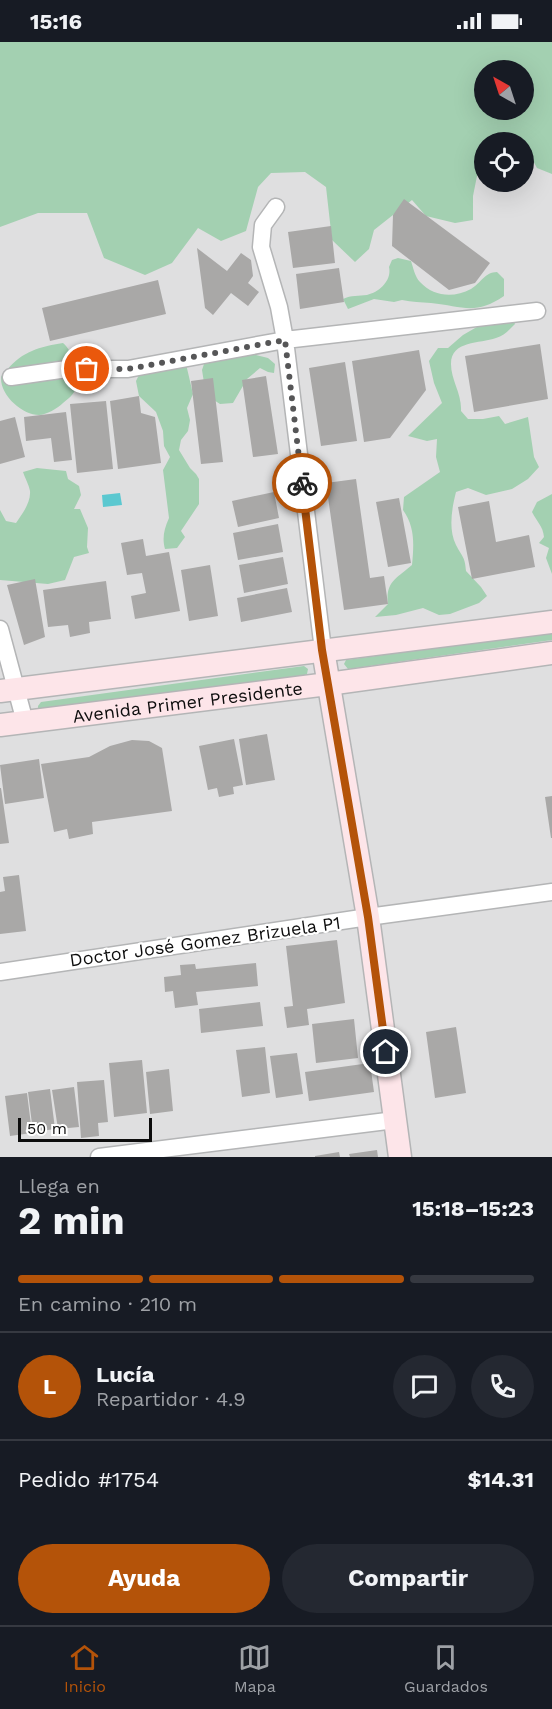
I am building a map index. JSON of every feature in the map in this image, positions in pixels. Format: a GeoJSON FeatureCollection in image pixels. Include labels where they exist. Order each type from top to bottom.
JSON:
{"type":"FeatureCollection","features":[{"type":"Feature","properties":{"kind":"main road","name":"Avenida Primer Presidente"},"geometry":{"type":"LineString","coordinates":[[0,725],[326,668],[552,622]]}},
{"type":"Feature","properties":{"kind":"main road","name":"Avenida Primer Presidente"},"geometry":{"type":"LineString","coordinates":[[8,690],[552,653]]}},
{"type":"Feature","properties":{"kind":"main road"},"geometry":{"type":"LineString","coordinates":[[326,668],[368,917],[400,1157]]}},
{"type":"Feature","properties":{"kind":"street"},"geometry":{"type":"LineString","coordinates":[[276,207],[263,225],[261,248],[279,307],[285,340],[326,668]]}},
{"type":"Feature","properties":{"kind":"street"},"geometry":{"type":"LineString","coordinates":[[11,377],[67,369],[128,369],[285,340],[537,311]]}},
{"type":"Feature","properties":{"kind":"street"},"geometry":{"type":"LineString","coordinates":[[0,629],[8,690],[25,722]]}},
{"type":"Feature","properties":{"kind":"street","name":"Doctor José Gomez Brizuela P1"},"geometry":{"type":"LineString","coordinates":[[0,972],[552,892]]}},
{"type":"Feature","properties":{"kind":"street"},"geometry":{"type":"LineString","coordinates":[[99,1157],[394,1120]]}},
{"type":"Feature","properties":{"kind":"green space"},"geometry":{"type":"Polygon","coordinates":[[[0,42],[552,42],[552,174],[537,168],[534,162],[534,132],[474,132],[473,220],[455,223],[426,216],[412,200],[374,230],[369,249],[355,262],[332,240],[326,187],[305,172],[271,173],[258,187],[246,231],[221,241],[198,228],[172,263],[145,275],[104,258],[87,213],[38,213],[0,227],[0,42]]]}},
{"type":"Feature","properties":{"kind":"green space"},"geometry":{"type":"Polygon","coordinates":[[[398,258],[411,261],[420,282],[431,291],[451,295],[471,289],[489,274],[497,272],[504,279],[504,296],[476,308],[374,299],[348,309],[343,299],[367,295],[380,288],[387,281],[392,260],[398,258]]]}},
{"type":"Feature","properties":{"kind":"green space"},"geometry":{"type":"Polygon","coordinates":[[[510,313],[515,324],[502,336],[461,347],[452,356],[451,364],[461,411],[468,419],[499,416],[505,424],[528,417],[534,457],[539,467],[528,479],[512,489],[486,495],[468,488],[456,492],[452,518],[454,539],[464,559],[466,571],[487,596],[479,603],[450,614],[439,615],[423,608],[396,615],[375,617],[388,604],[390,585],[412,565],[413,536],[410,523],[403,510],[404,497],[440,472],[436,457],[437,439],[427,441],[408,436],[442,403],[429,361],[438,348],[448,348],[463,335],[482,324],[510,313]]]}},
{"type":"Feature","properties":{"kind":"green space"},"geometry":{"type":"Polygon","coordinates":[[[63,343],[74,365],[76,388],[73,394],[48,413],[39,415],[26,412],[8,397],[4,391],[1,376],[25,354],[39,348],[63,343]]]}},
{"type":"Feature","properties":{"kind":"green space"},"geometry":{"type":"Polygon","coordinates":[[[242,345],[275,364],[274,373],[260,368],[247,379],[233,403],[220,404],[206,395],[202,370],[205,361],[242,345]]]}},
{"type":"Feature","properties":{"kind":"green space"},"geometry":{"type":"Polygon","coordinates":[[[186,364],[193,394],[187,408],[190,420],[188,431],[181,440],[179,450],[199,479],[199,504],[181,531],[185,537],[177,548],[165,549],[164,534],[169,518],[163,470],[170,457],[164,446],[163,431],[156,412],[139,396],[136,381],[140,373],[186,364]]]}},
{"type":"Feature","properties":{"kind":"green space"},"geometry":{"type":"Polygon","coordinates":[[[37,468],[66,471],[68,479],[79,486],[81,495],[74,509],[80,509],[88,528],[89,553],[74,557],[65,580],[48,584],[0,580],[0,510],[6,521],[16,523],[26,508],[30,495],[23,472],[37,468]]]}},
{"type":"Feature","properties":{"kind":"green space"},"geometry":{"type":"Polygon","coordinates":[[[552,494],[552,574],[546,558],[549,548],[539,543],[544,537],[532,512],[537,502],[552,494]]]}},
{"type":"Feature","properties":{"kind":"green space"},"geometry":{"type":"Polygon","coordinates":[[[552,632],[552,640],[348,669],[344,664],[346,660],[552,632]]]}},
{"type":"Feature","properties":{"kind":"green space"},"geometry":{"type":"Polygon","coordinates":[[[304,666],[308,669],[305,675],[42,711],[38,708],[41,702],[304,666]]]}},
{"type":"Feature","properties":{"kind":"water"},"geometry":{"type":"Polygon","coordinates":[[[120,493],[122,505],[103,507],[102,495],[120,493]]]}},
{"type":"Feature","properties":{"kind":"building"},"geometry":{"type":"Polygon","coordinates":[[[404,199],[490,263],[475,283],[449,290],[392,246],[393,215],[404,199]]]}},
{"type":"Feature","properties":{"kind":"building"},"geometry":{"type":"Polygon","coordinates":[[[331,226],[335,263],[293,268],[288,232],[331,226]]]}},
{"type":"Feature","properties":{"kind":"building"},"geometry":{"type":"Polygon","coordinates":[[[197,248],[227,271],[241,253],[251,260],[253,276],[248,283],[259,292],[248,306],[231,293],[213,315],[205,308],[197,248]]]}},
{"type":"Feature","properties":{"kind":"building"},"geometry":{"type":"Polygon","coordinates":[[[339,268],[344,302],[300,309],[296,274],[339,268]]]}},
{"type":"Feature","properties":{"kind":"building"},"geometry":{"type":"Polygon","coordinates":[[[158,280],[166,314],[50,341],[42,308],[158,280]]]}},
{"type":"Feature","properties":{"kind":"building"},"geometry":{"type":"Polygon","coordinates":[[[540,344],[548,399],[474,412],[465,356],[540,344]]]}},
{"type":"Feature","properties":{"kind":"building"},"geometry":{"type":"Polygon","coordinates":[[[419,350],[426,390],[390,438],[364,442],[352,361],[419,350]]]}},
{"type":"Feature","properties":{"kind":"building"},"geometry":{"type":"Polygon","coordinates":[[[345,362],[357,441],[321,446],[309,368],[345,362]]]}},
{"type":"Feature","properties":{"kind":"building"},"geometry":{"type":"Polygon","coordinates":[[[266,376],[278,454],[253,457],[242,380],[266,376]]]}},
{"type":"Feature","properties":{"kind":"building"},"geometry":{"type":"Polygon","coordinates":[[[213,378],[223,462],[201,464],[191,381],[213,378]]]}},
{"type":"Feature","properties":{"kind":"building"},"geometry":{"type":"Polygon","coordinates":[[[139,396],[141,413],[155,417],[161,463],[118,469],[110,401],[139,396]]]}},
{"type":"Feature","properties":{"kind":"building"},"geometry":{"type":"Polygon","coordinates":[[[106,401],[113,469],[77,473],[70,404],[106,401]]]}},
{"type":"Feature","properties":{"kind":"building"},"geometry":{"type":"Polygon","coordinates":[[[66,412],[72,460],[54,462],[51,438],[26,441],[24,417],[66,412]]]}},
{"type":"Feature","properties":{"kind":"building"},"geometry":{"type":"Polygon","coordinates":[[[15,417],[25,457],[0,464],[0,421],[15,417]]]}},
{"type":"Feature","properties":{"kind":"building"},"geometry":{"type":"Polygon","coordinates":[[[356,479],[370,578],[384,576],[388,604],[344,610],[326,483],[356,479]]]}},
{"type":"Feature","properties":{"kind":"building"},"geometry":{"type":"Polygon","coordinates":[[[274,492],[279,518],[238,527],[232,501],[274,492]]]}},
{"type":"Feature","properties":{"kind":"building"},"geometry":{"type":"Polygon","coordinates":[[[399,498],[411,563],[388,567],[376,502],[399,498]]]}},
{"type":"Feature","properties":{"kind":"building"},"geometry":{"type":"Polygon","coordinates":[[[489,501],[496,542],[529,535],[535,567],[472,579],[458,507],[489,501]]]}},
{"type":"Feature","properties":{"kind":"building"},"geometry":{"type":"Polygon","coordinates":[[[278,524],[283,552],[238,560],[233,533],[278,524]]]}},
{"type":"Feature","properties":{"kind":"building"},"geometry":{"type":"Polygon","coordinates":[[[143,539],[146,556],[169,552],[180,611],[135,619],[131,596],[146,593],[142,573],[127,575],[121,543],[143,539]]]}},
{"type":"Feature","properties":{"kind":"building"},"geometry":{"type":"Polygon","coordinates":[[[283,557],[288,584],[244,593],[239,565],[283,557]]]}},
{"type":"Feature","properties":{"kind":"building"},"geometry":{"type":"Polygon","coordinates":[[[210,565],[218,616],[189,621],[181,570],[210,565]]]}},
{"type":"Feature","properties":{"kind":"building"},"geometry":{"type":"Polygon","coordinates":[[[35,579],[45,637],[24,645],[7,585],[35,579]]]}},
{"type":"Feature","properties":{"kind":"building"},"geometry":{"type":"Polygon","coordinates":[[[106,581],[111,619],[89,622],[90,633],[70,637],[68,625],[48,627],[43,590],[106,581]]]}},
{"type":"Feature","properties":{"kind":"building"},"geometry":{"type":"Polygon","coordinates":[[[287,588],[292,612],[241,622],[237,598],[287,588]]]}},
{"type":"Feature","properties":{"kind":"building"},"geometry":{"type":"Polygon","coordinates":[[[267,734],[275,780],[246,785],[239,739],[267,734]]]}},
{"type":"Feature","properties":{"kind":"building"},"geometry":{"type":"Polygon","coordinates":[[[234,739],[243,785],[233,787],[234,794],[219,797],[217,788],[208,790],[199,746],[234,739]]]}},
{"type":"Feature","properties":{"kind":"building"},"geometry":{"type":"Polygon","coordinates":[[[132,740],[149,741],[162,748],[172,811],[92,822],[93,834],[69,839],[67,829],[54,832],[41,764],[89,757],[110,746],[132,740]]]}},
{"type":"Feature","properties":{"kind":"building"},"geometry":{"type":"Polygon","coordinates":[[[39,759],[44,798],[5,804],[0,765],[39,759]]]}},
{"type":"Feature","properties":{"kind":"building"},"geometry":{"type":"Polygon","coordinates":[[[0,788],[9,843],[0,844],[0,788]]]}},
{"type":"Feature","properties":{"kind":"building"},"geometry":{"type":"Polygon","coordinates":[[[552,796],[552,838],[551,838],[545,797],[552,796]]]}},
{"type":"Feature","properties":{"kind":"building"},"geometry":{"type":"Polygon","coordinates":[[[19,875],[26,931],[0,934],[0,892],[5,891],[3,877],[19,875]]]}},
{"type":"Feature","properties":{"kind":"building"},"geometry":{"type":"Polygon","coordinates":[[[337,940],[345,1003],[307,1009],[309,1025],[287,1028],[284,1007],[293,1006],[286,946],[337,940]]]}},
{"type":"Feature","properties":{"kind":"building"},"geometry":{"type":"Polygon","coordinates":[[[256,963],[258,986],[196,992],[198,1005],[175,1008],[173,991],[165,992],[164,977],[181,975],[180,965],[195,964],[196,969],[256,963]]]}},
{"type":"Feature","properties":{"kind":"building"},"geometry":{"type":"Polygon","coordinates":[[[260,1002],[263,1026],[201,1033],[199,1009],[260,1002]]]}},
{"type":"Feature","properties":{"kind":"building"},"geometry":{"type":"Polygon","coordinates":[[[354,1019],[358,1058],[316,1063],[312,1024],[354,1019]]]}},
{"type":"Feature","properties":{"kind":"building"},"geometry":{"type":"Polygon","coordinates":[[[456,1027],[466,1093],[435,1098],[426,1032],[456,1027]]]}},
{"type":"Feature","properties":{"kind":"building"},"geometry":{"type":"Polygon","coordinates":[[[265,1047],[270,1093],[242,1097],[236,1050],[265,1047]]]}},
{"type":"Feature","properties":{"kind":"building"},"geometry":{"type":"Polygon","coordinates":[[[297,1053],[303,1094],[276,1098],[270,1056],[297,1053]]]}},
{"type":"Feature","properties":{"kind":"building"},"geometry":{"type":"Polygon","coordinates":[[[142,1060],[147,1113],[114,1117],[109,1063],[142,1060]]]}},
{"type":"Feature","properties":{"kind":"building"},"geometry":{"type":"Polygon","coordinates":[[[370,1063],[374,1092],[309,1101],[305,1072],[370,1063]]]}},
{"type":"Feature","properties":{"kind":"building"},"geometry":{"type":"Polygon","coordinates":[[[169,1069],[173,1111],[150,1114],[146,1072],[169,1069]]]}},
{"type":"Feature","properties":{"kind":"building"},"geometry":{"type":"Polygon","coordinates":[[[104,1080],[108,1122],[98,1123],[99,1136],[81,1138],[77,1082],[104,1080]]]}},
{"type":"Feature","properties":{"kind":"building"},"geometry":{"type":"Polygon","coordinates":[[[74,1087],[79,1127],[58,1129],[52,1090],[74,1087]]]}},
{"type":"Feature","properties":{"kind":"building"},"geometry":{"type":"Polygon","coordinates":[[[50,1089],[55,1129],[33,1132],[28,1092],[50,1089]]]}},
{"type":"Feature","properties":{"kind":"building"},"geometry":{"type":"Polygon","coordinates":[[[27,1093],[32,1133],[10,1136],[5,1096],[27,1093]]]}},
{"type":"Feature","properties":{"kind":"building"},"geometry":{"type":"Polygon","coordinates":[[[377,1150],[378,1157],[350,1157],[349,1154],[377,1150]]]}},
{"type":"Feature","properties":{"kind":"building"},"geometry":{"type":"Polygon","coordinates":[[[339,1152],[340,1157],[315,1157],[315,1156],[339,1152]]]}},
{"type":"Feature","properties":{"kind":"way so far"},"geometry":{"type":"LineString","coordinates":[[87,369],[128,369],[285,340],[302,483]]}},
{"type":"Feature","properties":{"kind":"route"},"geometry":{"type":"LineString","coordinates":[[302,483],[322,650],[368,917],[386,1052]]}}]}
